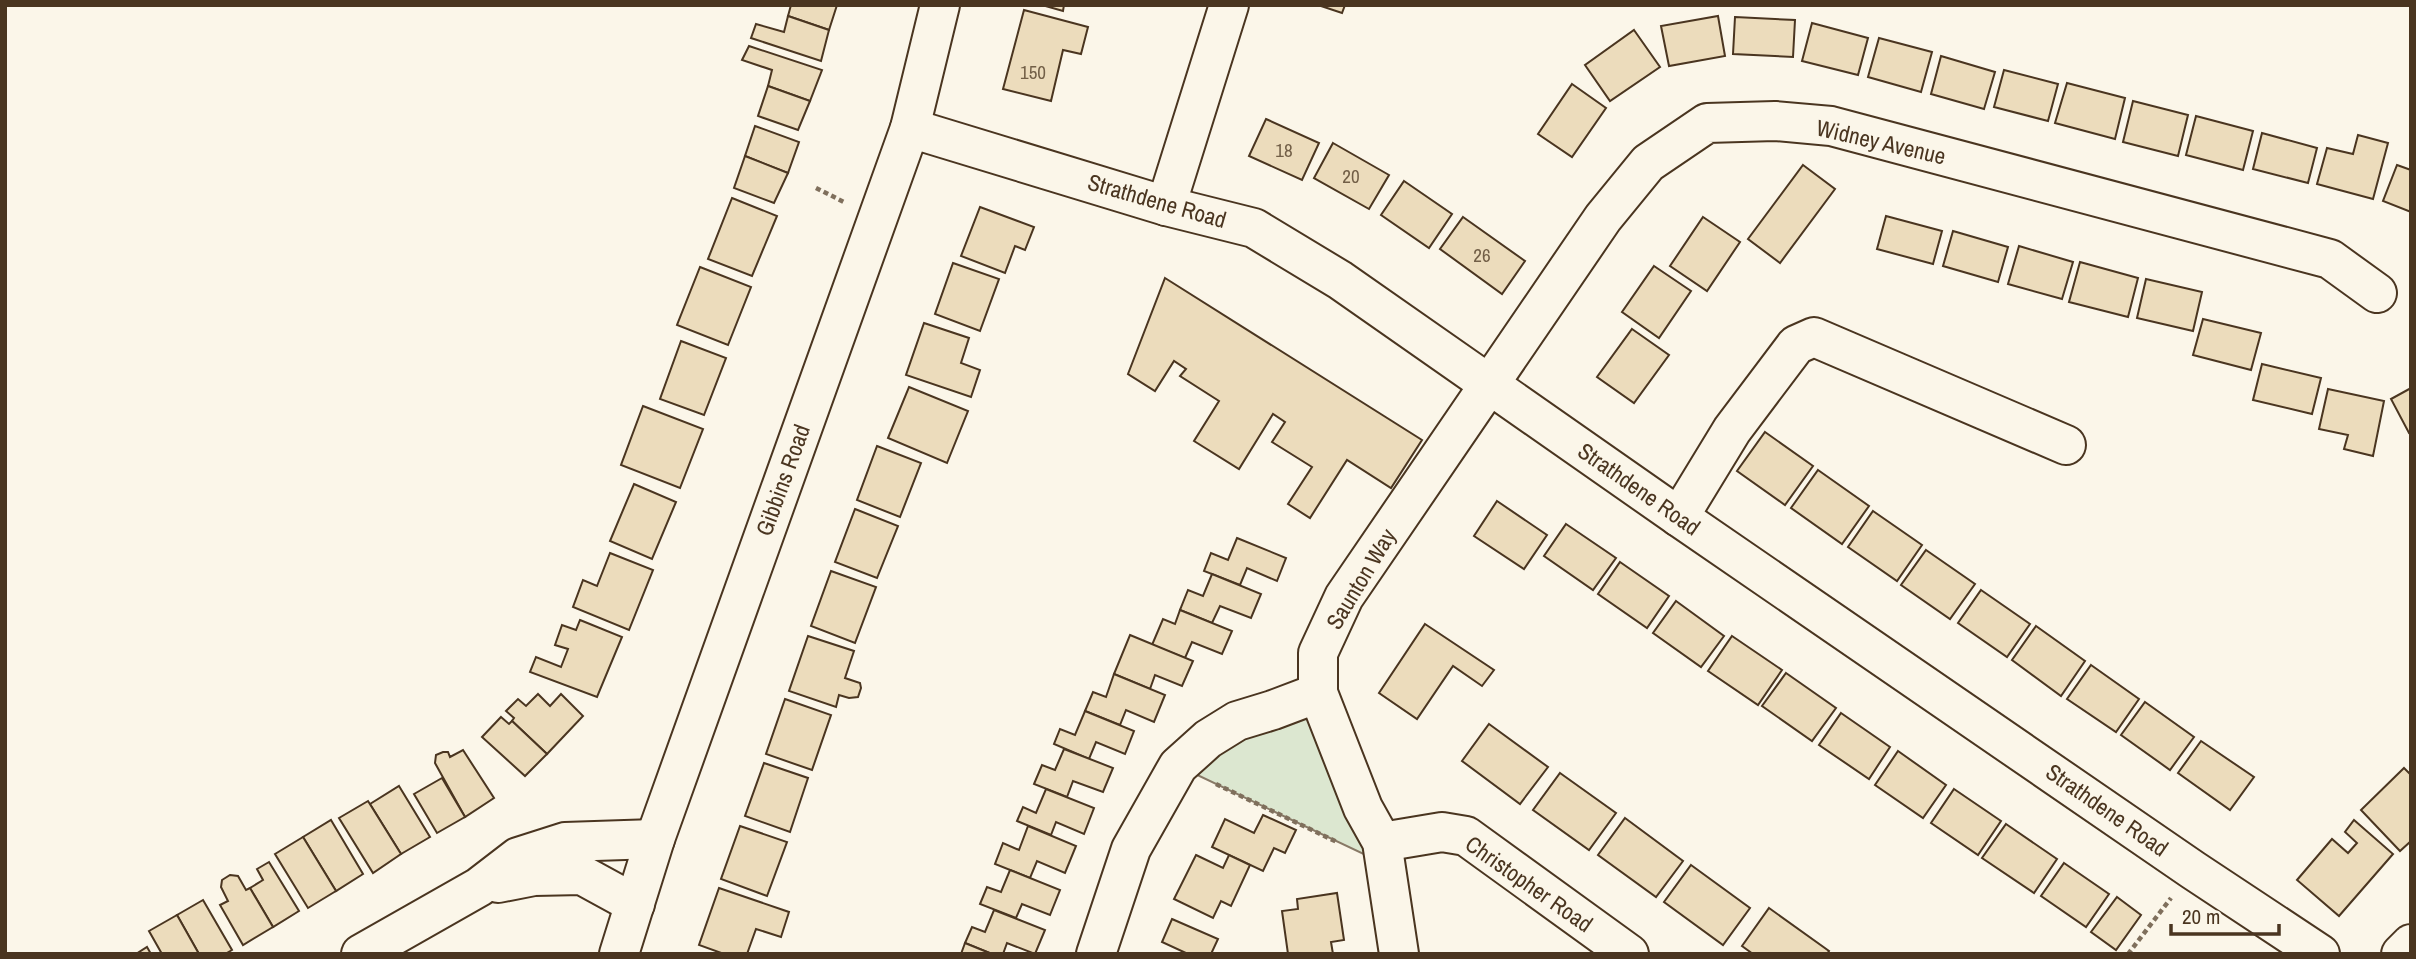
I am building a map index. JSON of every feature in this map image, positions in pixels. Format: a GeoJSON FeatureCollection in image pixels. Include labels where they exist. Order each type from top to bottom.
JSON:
{"type":"FeatureCollection","features":[{"type":"Feature","properties":{"kind":"street","name":"Gibbins Road"},"geometry":{"type":"LineString","coordinates":[[619,954],[655,839],[910,128],[940,5]]}},
{"type":"Feature","properties":{"kind":"street"},"geometry":{"type":"LineString","coordinates":[[1166,206],[1229,5]]}},
{"type":"Feature","properties":{"kind":"street","name":"Widney Avenue"},"geometry":{"type":"LineString","coordinates":[[1489,386],[1603,218],[1647,163],[1707,123],[1775,121],[1831,126],[2330,259],[2377,293]]}},
{"type":"Feature","properties":{"kind":"street","name":"Strathdene Road"},"geometry":{"type":"LineString","coordinates":[[910,128],[1166,206],[1254,228],[1340,280],[1679,517],[2193,870],[2320,954]]}},
{"type":"Feature","properties":{"kind":"street"},"geometry":{"type":"LineString","coordinates":[[1679,517],[1732,430],[1796,345],[1814,337],[2066,445]]}},
{"type":"Feature","properties":{"kind":"street","name":"Saunton Way"},"geometry":{"type":"LineString","coordinates":[[1399,954],[1384,853],[1363,808],[1318,692],[1318,653],[1344,597],[1489,386]]}},
{"type":"Feature","properties":{"kind":"street"},"geometry":{"type":"LineString","coordinates":[[1096,954],[1131,849],[1178,766],[1208,739],[1237,720],[1273,710],[1318,692]]}},
{"type":"Feature","properties":{"kind":"street","name":"Christopher Road"},"geometry":{"type":"LineString","coordinates":[[1384,853],[1442,832],[1466,836],[1629,954]]}},
{"type":"Feature","properties":{"kind":"street"},"geometry":{"type":"LineString","coordinates":[[361,954],[479,887],[519,857],[565,842],[655,839]]}},
{"type":"Feature","properties":{"kind":"street"},"geometry":{"type":"LineString","coordinates":[[479,887],[534,876],[582,874],[635,904]]}},
{"type":"Feature","properties":{"kind":"street"},"geometry":{"type":"LineString","coordinates":[[2401,954],[2411,944]]}},
{"type":"Feature","properties":{"kind":"path"},"geometry":{"type":"LineString","coordinates":[[1178,766],[1384,853]]}},
{"type":"Feature","properties":{"kind":"path"},"geometry":{"type":"LineString","coordinates":[[2128,954],[2193,870]]}},
{"type":"Feature","properties":{"kind":"green space"},"geometry":{"type":"Polygon","coordinates":[[[1312,718],[1372,858],[1191,772],[1235,739],[1279,722],[1312,718]]]}},
{"type":"Feature","properties":{"kind":"building"},"geometry":{"type":"Polygon","coordinates":[[[791,5],[837,5],[829,30],[788,16],[791,5]]]}},
{"type":"Feature","properties":{"kind":"building"},"geometry":{"type":"Polygon","coordinates":[[[1042,5],[1064,5],[1063,11],[1042,5]]]}},
{"type":"Feature","properties":{"kind":"building"},"geometry":{"type":"Polygon","coordinates":[[[1318,5],[1345,5],[1342,13],[1318,5]]]}},
{"type":"Feature","properties":{"kind":"building"},"geometry":{"type":"Polygon","coordinates":[[[1024,10],[1088,27],[1081,54],[1063,50],[1051,101],[1003,89],[1024,10]]]}},
{"type":"Feature","properties":{"kind":"building"},"geometry":{"type":"Polygon","coordinates":[[[788,16],[829,30],[821,61],[751,38],[756,24],[784,32],[788,16]]]}},
{"type":"Feature","properties":{"kind":"building"},"geometry":{"type":"Polygon","coordinates":[[[1718,16],[1725,56],[1669,66],[1661,26],[1718,16]]]}},
{"type":"Feature","properties":{"kind":"building"},"geometry":{"type":"Polygon","coordinates":[[[1735,17],[1795,20],[1793,57],[1733,54],[1735,17]]]}},
{"type":"Feature","properties":{"kind":"building"},"geometry":{"type":"Polygon","coordinates":[[[1812,23],[1868,38],[1858,75],[1802,61],[1812,23]]]}},
{"type":"Feature","properties":{"kind":"building"},"geometry":{"type":"Polygon","coordinates":[[[1634,30],[1660,67],[1610,101],[1585,65],[1634,30]]]}},
{"type":"Feature","properties":{"kind":"building"},"geometry":{"type":"Polygon","coordinates":[[[1879,38],[1932,52],[1921,92],[1868,77],[1879,38]]]}},
{"type":"Feature","properties":{"kind":"building"},"geometry":{"type":"Polygon","coordinates":[[[749,46],[822,70],[810,101],[768,86],[772,70],[742,60],[749,46]]]}},
{"type":"Feature","properties":{"kind":"building"},"geometry":{"type":"Polygon","coordinates":[[[1941,56],[1995,72],[1984,109],[1931,94],[1941,56]]]}},
{"type":"Feature","properties":{"kind":"building"},"geometry":{"type":"Polygon","coordinates":[[[2004,70],[2058,84],[2048,121],[1994,107],[2004,70]]]}},
{"type":"Feature","properties":{"kind":"building"},"geometry":{"type":"Polygon","coordinates":[[[2067,83],[2125,98],[2115,139],[2055,123],[2067,83]]]}},
{"type":"Feature","properties":{"kind":"building"},"geometry":{"type":"Polygon","coordinates":[[[1572,84],[1606,108],[1572,157],[1538,134],[1572,84]]]}},
{"type":"Feature","properties":{"kind":"building"},"geometry":{"type":"Polygon","coordinates":[[[768,86],[810,101],[798,130],[758,116],[768,86]]]}},
{"type":"Feature","properties":{"kind":"building"},"geometry":{"type":"Polygon","coordinates":[[[2133,101],[2188,115],[2178,156],[2123,142],[2133,101]]]}},
{"type":"Feature","properties":{"kind":"building"},"geometry":{"type":"Polygon","coordinates":[[[2196,116],[2253,131],[2243,170],[2186,155],[2196,116]]]}},
{"type":"Feature","properties":{"kind":"building"},"geometry":{"type":"Polygon","coordinates":[[[1266,119],[1319,143],[1302,180],[1249,156],[1266,119]]]}},
{"type":"Feature","properties":{"kind":"building"},"geometry":{"type":"Polygon","coordinates":[[[755,126],[799,142],[788,173],[745,156],[755,126]]]}},
{"type":"Feature","properties":{"kind":"building"},"geometry":{"type":"Polygon","coordinates":[[[2262,133],[2317,148],[2308,183],[2253,169],[2262,133]]]}},
{"type":"Feature","properties":{"kind":"building"},"geometry":{"type":"Polygon","coordinates":[[[2358,135],[2388,143],[2373,199],[2317,184],[2327,148],[2353,154],[2358,135]]]}},
{"type":"Feature","properties":{"kind":"building"},"geometry":{"type":"Polygon","coordinates":[[[1333,143],[1389,175],[1369,209],[1314,178],[1333,143]]]}},
{"type":"Feature","properties":{"kind":"building"},"geometry":{"type":"Polygon","coordinates":[[[745,156],[788,173],[774,203],[734,188],[745,156]]]}},
{"type":"Feature","properties":{"kind":"building"},"geometry":{"type":"Polygon","coordinates":[[[1803,165],[1835,189],[1780,263],[1748,239],[1803,165]]]}},
{"type":"Feature","properties":{"kind":"building"},"geometry":{"type":"Polygon","coordinates":[[[2397,165],[2411,170],[2411,212],[2383,201],[2397,165]]]}},
{"type":"Feature","properties":{"kind":"building"},"geometry":{"type":"Polygon","coordinates":[[[1404,181],[1452,214],[1429,248],[1381,215],[1404,181]]]}},
{"type":"Feature","properties":{"kind":"building"},"geometry":{"type":"Polygon","coordinates":[[[732,198],[777,216],[752,276],[708,259],[732,198]]]}},
{"type":"Feature","properties":{"kind":"building"},"geometry":{"type":"Polygon","coordinates":[[[980,207],[1034,227],[1025,250],[1015,246],[1005,273],[961,256],[980,207]]]}},
{"type":"Feature","properties":{"kind":"building"},"geometry":{"type":"Polygon","coordinates":[[[1886,216],[1942,231],[1933,264],[1877,249],[1886,216]]]}},
{"type":"Feature","properties":{"kind":"building"},"geometry":{"type":"Polygon","coordinates":[[[1463,217],[1525,261],[1502,294],[1440,249],[1463,217]]]}},
{"type":"Feature","properties":{"kind":"building"},"geometry":{"type":"Polygon","coordinates":[[[1703,217],[1740,242],[1707,291],[1670,266],[1703,217]]]}},
{"type":"Feature","properties":{"kind":"building"},"geometry":{"type":"Polygon","coordinates":[[[1953,231],[2008,247],[1998,282],[1943,266],[1953,231]]]}},
{"type":"Feature","properties":{"kind":"building"},"geometry":{"type":"Polygon","coordinates":[[[2019,246],[2073,262],[2062,299],[2008,284],[2019,246]]]}},
{"type":"Feature","properties":{"kind":"building"},"geometry":{"type":"Polygon","coordinates":[[[2080,262],[2138,278],[2128,317],[2069,302],[2080,262]]]}},
{"type":"Feature","properties":{"kind":"building"},"geometry":{"type":"Polygon","coordinates":[[[953,263],[999,279],[980,331],[935,314],[953,263]]]}},
{"type":"Feature","properties":{"kind":"building"},"geometry":{"type":"Polygon","coordinates":[[[1654,266],[1691,291],[1659,338],[1622,312],[1654,266]]]}},
{"type":"Feature","properties":{"kind":"building"},"geometry":{"type":"Polygon","coordinates":[[[700,267],[751,287],[728,345],[677,325],[700,267]]]}},
{"type":"Feature","properties":{"kind":"building"},"geometry":{"type":"Polygon","coordinates":[[[1165,278],[1422,440],[1391,488],[1347,460],[1310,518],[1288,504],[1312,467],[1272,442],[1285,422],[1273,414],[1239,469],[1194,441],[1219,401],[1180,376],[1186,369],[1174,361],[1155,391],[1128,374],[1165,278]]]}},
{"type":"Feature","properties":{"kind":"building"},"geometry":{"type":"Polygon","coordinates":[[[2146,279],[2202,292],[2193,331],[2137,318],[2146,279]]]}},
{"type":"Feature","properties":{"kind":"building"},"geometry":{"type":"Polygon","coordinates":[[[2203,319],[2261,333],[2251,370],[2193,355],[2203,319]]]}},
{"type":"Feature","properties":{"kind":"building"},"geometry":{"type":"Polygon","coordinates":[[[924,323],[969,338],[961,363],[980,370],[971,397],[906,375],[924,323]]]}},
{"type":"Feature","properties":{"kind":"building"},"geometry":{"type":"Polygon","coordinates":[[[1632,329],[1669,355],[1634,403],[1597,377],[1632,329]]]}},
{"type":"Feature","properties":{"kind":"building"},"geometry":{"type":"Polygon","coordinates":[[[681,341],[726,358],[704,415],[660,399],[681,341]]]}},
{"type":"Feature","properties":{"kind":"building"},"geometry":{"type":"Polygon","coordinates":[[[2262,364],[2321,378],[2312,414],[2253,400],[2262,364]]]}},
{"type":"Feature","properties":{"kind":"building"},"geometry":{"type":"Polygon","coordinates":[[[909,387],[968,411],[947,463],[888,438],[909,387]]]}},
{"type":"Feature","properties":{"kind":"building"},"geometry":{"type":"Polygon","coordinates":[[[2411,388],[2411,432],[2409,433],[2391,399],[2411,388]]]}},
{"type":"Feature","properties":{"kind":"building"},"geometry":{"type":"Polygon","coordinates":[[[2328,389],[2384,401],[2373,456],[2344,449],[2348,435],[2319,429],[2328,389]]]}},
{"type":"Feature","properties":{"kind":"building"},"geometry":{"type":"Polygon","coordinates":[[[643,406],[703,429],[680,488],[621,465],[643,406]]]}},
{"type":"Feature","properties":{"kind":"building"},"geometry":{"type":"Polygon","coordinates":[[[1765,432],[1813,466],[1785,505],[1737,471],[1765,432]]]}},
{"type":"Feature","properties":{"kind":"building"},"geometry":{"type":"Polygon","coordinates":[[[877,446],[921,463],[900,517],[857,500],[877,446]]]}},
{"type":"Feature","properties":{"kind":"building"},"geometry":{"type":"Polygon","coordinates":[[[1818,470],[1869,506],[1842,544],[1791,508],[1818,470]]]}},
{"type":"Feature","properties":{"kind":"building"},"geometry":{"type":"Polygon","coordinates":[[[634,484],[676,502],[652,559],[610,541],[634,484]]]}},
{"type":"Feature","properties":{"kind":"building"},"geometry":{"type":"Polygon","coordinates":[[[1497,501],[1547,535],[1524,569],[1474,536],[1497,501]]]}},
{"type":"Feature","properties":{"kind":"building"},"geometry":{"type":"Polygon","coordinates":[[[855,509],[898,526],[877,578],[835,562],[855,509]]]}},
{"type":"Feature","properties":{"kind":"building"},"geometry":{"type":"Polygon","coordinates":[[[1873,511],[1922,545],[1897,581],[1848,547],[1873,511]]]}},
{"type":"Feature","properties":{"kind":"building"},"geometry":{"type":"Polygon","coordinates":[[[1566,524],[1616,558],[1593,590],[1544,556],[1566,524]]]}},
{"type":"Feature","properties":{"kind":"building"},"geometry":{"type":"Polygon","coordinates":[[[1237,538],[1286,558],[1277,581],[1247,568],[1240,585],[1204,571],[1211,553],[1228,560],[1237,538]]]}},
{"type":"Feature","properties":{"kind":"building"},"geometry":{"type":"Polygon","coordinates":[[[1926,550],[1975,584],[1950,619],[1901,585],[1926,550]]]}},
{"type":"Feature","properties":{"kind":"building"},"geometry":{"type":"Polygon","coordinates":[[[610,553],[653,570],[629,630],[573,607],[583,580],[597,586],[610,553]]]}},
{"type":"Feature","properties":{"kind":"building"},"geometry":{"type":"Polygon","coordinates":[[[1620,562],[1669,596],[1647,628],[1598,594],[1620,562]]]}},
{"type":"Feature","properties":{"kind":"building"},"geometry":{"type":"Polygon","coordinates":[[[831,571],[876,587],[855,643],[811,626],[831,571]]]}},
{"type":"Feature","properties":{"kind":"building"},"geometry":{"type":"Polygon","coordinates":[[[1212,574],[1261,594],[1251,618],[1220,606],[1212,623],[1180,610],[1188,590],[1203,596],[1212,574]]]}},
{"type":"Feature","properties":{"kind":"building"},"geometry":{"type":"Polygon","coordinates":[[[1981,590],[2030,624],[2007,657],[1958,623],[1981,590]]]}},
{"type":"Feature","properties":{"kind":"building"},"geometry":{"type":"Polygon","coordinates":[[[1676,601],[1724,636],[1701,667],[1653,633],[1676,601]]]}},
{"type":"Feature","properties":{"kind":"building"},"geometry":{"type":"Polygon","coordinates":[[[1180,610],[1232,631],[1222,654],[1192,642],[1185,658],[1152,645],[1163,619],[1175,624],[1180,610]]]}},
{"type":"Feature","properties":{"kind":"building"},"geometry":{"type":"Polygon","coordinates":[[[580,620],[622,637],[597,697],[530,672],[536,657],[561,667],[568,649],[555,645],[562,625],[576,630],[580,620]]]}},
{"type":"Feature","properties":{"kind":"building"},"geometry":{"type":"Polygon","coordinates":[[[1425,624],[1494,670],[1482,686],[1453,666],[1417,719],[1379,693],[1425,624]]]}},
{"type":"Feature","properties":{"kind":"building"},"geometry":{"type":"Polygon","coordinates":[[[2036,626],[2085,661],[2061,696],[2012,660],[2036,626]]]}},
{"type":"Feature","properties":{"kind":"building"},"geometry":{"type":"Polygon","coordinates":[[[1130,635],[1193,661],[1182,686],[1155,675],[1150,689],[1114,674],[1130,635]]]}},
{"type":"Feature","properties":{"kind":"building"},"geometry":{"type":"Polygon","coordinates":[[[808,636],[854,651],[845,678],[860,683],[858,697],[839,695],[836,707],[789,691],[808,636]]]}},
{"type":"Feature","properties":{"kind":"building"},"geometry":{"type":"Polygon","coordinates":[[[1732,636],[1782,670],[1758,705],[1708,671],[1732,636]]]}},
{"type":"Feature","properties":{"kind":"building"},"geometry":{"type":"Polygon","coordinates":[[[2091,665],[2139,699],[2116,732],[2067,699],[2091,665]]]}},
{"type":"Feature","properties":{"kind":"building"},"geometry":{"type":"Polygon","coordinates":[[[1786,673],[1836,708],[1812,741],[1762,706],[1786,673]]]}},
{"type":"Feature","properties":{"kind":"building"},"geometry":{"type":"Polygon","coordinates":[[[1114,674],[1165,695],[1154,722],[1126,710],[1120,725],[1085,711],[1093,692],[1106,697],[1114,674]]]}},
{"type":"Feature","properties":{"kind":"building"},"geometry":{"type":"Polygon","coordinates":[[[538,694],[550,706],[561,694],[583,716],[547,754],[512,721],[514,718],[506,711],[518,699],[526,706],[538,694]]]}},
{"type":"Feature","properties":{"kind":"building"},"geometry":{"type":"Polygon","coordinates":[[[785,699],[831,715],[812,770],[766,754],[785,699]]]}},
{"type":"Feature","properties":{"kind":"building"},"geometry":{"type":"Polygon","coordinates":[[[2145,702],[2194,737],[2170,770],[2121,735],[2145,702]]]}},
{"type":"Feature","properties":{"kind":"building"},"geometry":{"type":"Polygon","coordinates":[[[1085,711],[1134,731],[1125,754],[1096,742],[1089,759],[1054,744],[1060,729],[1075,735],[1085,711]]]}},
{"type":"Feature","properties":{"kind":"building"},"geometry":{"type":"Polygon","coordinates":[[[1841,713],[1890,747],[1869,779],[1819,745],[1841,713]]]}},
{"type":"Feature","properties":{"kind":"building"},"geometry":{"type":"Polygon","coordinates":[[[501,717],[509,724],[512,721],[547,754],[525,776],[482,737],[501,717]]]}},
{"type":"Feature","properties":{"kind":"building"},"geometry":{"type":"Polygon","coordinates":[[[1489,724],[1548,767],[1520,804],[1462,761],[1489,724]]]}},
{"type":"Feature","properties":{"kind":"building"},"geometry":{"type":"Polygon","coordinates":[[[2201,741],[2254,777],[2230,810],[2178,773],[2201,741]]]}},
{"type":"Feature","properties":{"kind":"building"},"geometry":{"type":"Polygon","coordinates":[[[1064,749],[1113,768],[1103,792],[1073,781],[1067,797],[1034,784],[1042,765],[1055,770],[1064,749]]]}},
{"type":"Feature","properties":{"kind":"building"},"geometry":{"type":"Polygon","coordinates":[[[463,750],[494,798],[465,817],[435,763],[436,755],[448,752],[450,757],[463,750]]]}},
{"type":"Feature","properties":{"kind":"building"},"geometry":{"type":"Polygon","coordinates":[[[1898,751],[1946,785],[1923,818],[1875,785],[1898,751]]]}},
{"type":"Feature","properties":{"kind":"building"},"geometry":{"type":"Polygon","coordinates":[[[764,763],[808,778],[790,832],[745,816],[764,763]]]}},
{"type":"Feature","properties":{"kind":"building"},"geometry":{"type":"Polygon","coordinates":[[[2404,768],[2411,775],[2411,841],[2400,851],[2361,810],[2404,768]]]}},
{"type":"Feature","properties":{"kind":"building"},"geometry":{"type":"Polygon","coordinates":[[[1560,773],[1616,813],[1589,850],[1533,810],[1560,773]]]}},
{"type":"Feature","properties":{"kind":"building"},"geometry":{"type":"Polygon","coordinates":[[[442,778],[465,817],[437,833],[414,794],[442,778]]]}},
{"type":"Feature","properties":{"kind":"building"},"geometry":{"type":"Polygon","coordinates":[[[399,786],[430,837],[401,854],[370,804],[399,786]]]}},
{"type":"Feature","properties":{"kind":"building"},"geometry":{"type":"Polygon","coordinates":[[[1046,789],[1094,808],[1084,834],[1056,822],[1051,835],[1017,821],[1023,807],[1036,813],[1046,789]]]}},
{"type":"Feature","properties":{"kind":"building"},"geometry":{"type":"Polygon","coordinates":[[[1954,789],[2001,821],[1978,855],[1931,823],[1954,789]]]}},
{"type":"Feature","properties":{"kind":"building"},"geometry":{"type":"Polygon","coordinates":[[[368,801],[401,854],[373,873],[339,818],[368,801]]]}},
{"type":"Feature","properties":{"kind":"building"},"geometry":{"type":"Polygon","coordinates":[[[1263,815],[1296,830],[1285,853],[1274,848],[1263,871],[1212,847],[1225,819],[1254,833],[1263,815]]]}},
{"type":"Feature","properties":{"kind":"building"},"geometry":{"type":"Polygon","coordinates":[[[1625,818],[1683,861],[1656,897],[1598,855],[1625,818]]]}},
{"type":"Feature","properties":{"kind":"building"},"geometry":{"type":"Polygon","coordinates":[[[331,820],[363,874],[336,891],[303,837],[331,820]]]}},
{"type":"Feature","properties":{"kind":"building"},"geometry":{"type":"Polygon","coordinates":[[[2354,820],[2393,854],[2339,916],[2297,880],[2332,839],[2348,853],[2357,843],[2345,832],[2354,820]]]}},
{"type":"Feature","properties":{"kind":"building"},"geometry":{"type":"Polygon","coordinates":[[[2006,824],[2057,859],[2034,893],[1982,858],[2006,824]]]}},
{"type":"Feature","properties":{"kind":"building"},"geometry":{"type":"Polygon","coordinates":[[[740,826],[787,842],[767,896],[721,879],[740,826]]]}},
{"type":"Feature","properties":{"kind":"building"},"geometry":{"type":"Polygon","coordinates":[[[1028,826],[1076,846],[1065,873],[1037,861],[1030,878],[995,864],[1003,843],[1019,850],[1028,826]]]}},
{"type":"Feature","properties":{"kind":"building"},"geometry":{"type":"Polygon","coordinates":[[[303,837],[336,891],[308,908],[275,854],[303,837]]]}},
{"type":"Feature","properties":{"kind":"building"},"geometry":{"type":"Polygon","coordinates":[[[1196,855],[1223,868],[1229,855],[1250,865],[1231,906],[1221,901],[1213,918],[1174,899],[1196,855]]]}},
{"type":"Feature","properties":{"kind":"building"},"geometry":{"type":"Polygon","coordinates":[[[269,862],[299,911],[273,927],[250,888],[263,880],[257,869],[269,862]]]}},
{"type":"Feature","properties":{"kind":"building"},"geometry":{"type":"Polygon","coordinates":[[[2064,863],[2109,894],[2086,927],[2041,896],[2064,863]]]}},
{"type":"Feature","properties":{"kind":"building"},"geometry":{"type":"Polygon","coordinates":[[[1691,865],[1750,908],[1723,945],[1664,902],[1691,865]]]}},
{"type":"Feature","properties":{"kind":"building"},"geometry":{"type":"Polygon","coordinates":[[[1010,870],[1060,890],[1050,915],[1022,904],[1016,918],[980,904],[987,887],[1001,892],[1010,870]]]}},
{"type":"Feature","properties":{"kind":"building"},"geometry":{"type":"Polygon","coordinates":[[[230,875],[238,876],[246,890],[250,888],[273,927],[243,945],[220,905],[228,901],[221,887],[222,880],[230,875]]]}},
{"type":"Feature","properties":{"kind":"building"},"geometry":{"type":"Polygon","coordinates":[[[719,888],[789,912],[781,937],[756,929],[747,954],[724,954],[699,945],[719,888]]]}},
{"type":"Feature","properties":{"kind":"building"},"geometry":{"type":"Polygon","coordinates":[[[1337,893],[1344,940],[1331,942],[1333,954],[1288,954],[1282,911],[1298,909],[1297,899],[1337,893]]]}},
{"type":"Feature","properties":{"kind":"building"},"geometry":{"type":"Polygon","coordinates":[[[2117,897],[2141,915],[2116,950],[2091,932],[2117,897]]]}},
{"type":"Feature","properties":{"kind":"building"},"geometry":{"type":"Polygon","coordinates":[[[203,900],[232,950],[225,954],[199,954],[177,915],[203,900]]]}},
{"type":"Feature","properties":{"kind":"building"},"geometry":{"type":"Polygon","coordinates":[[[1769,908],[1829,951],[1827,954],[1753,954],[1742,946],[1769,908]]]}},
{"type":"Feature","properties":{"kind":"building"},"geometry":{"type":"Polygon","coordinates":[[[994,910],[1045,930],[1035,954],[1007,943],[1003,954],[992,954],[965,943],[972,927],[985,932],[994,910]]]}},
{"type":"Feature","properties":{"kind":"building"},"geometry":{"type":"Polygon","coordinates":[[[177,915],[199,954],[162,954],[149,931],[177,915]]]}},
{"type":"Feature","properties":{"kind":"building"},"geometry":{"type":"Polygon","coordinates":[[[1172,919],[1218,939],[1211,954],[1188,954],[1162,942],[1172,919]]]}},
{"type":"Feature","properties":{"kind":"building"},"geometry":{"type":"Polygon","coordinates":[[[965,943],[992,954],[961,954],[965,943]]]}},
{"type":"Feature","properties":{"kind":"building"},"geometry":{"type":"Polygon","coordinates":[[[147,947],[151,954],[136,954],[147,947]]]}}]}
